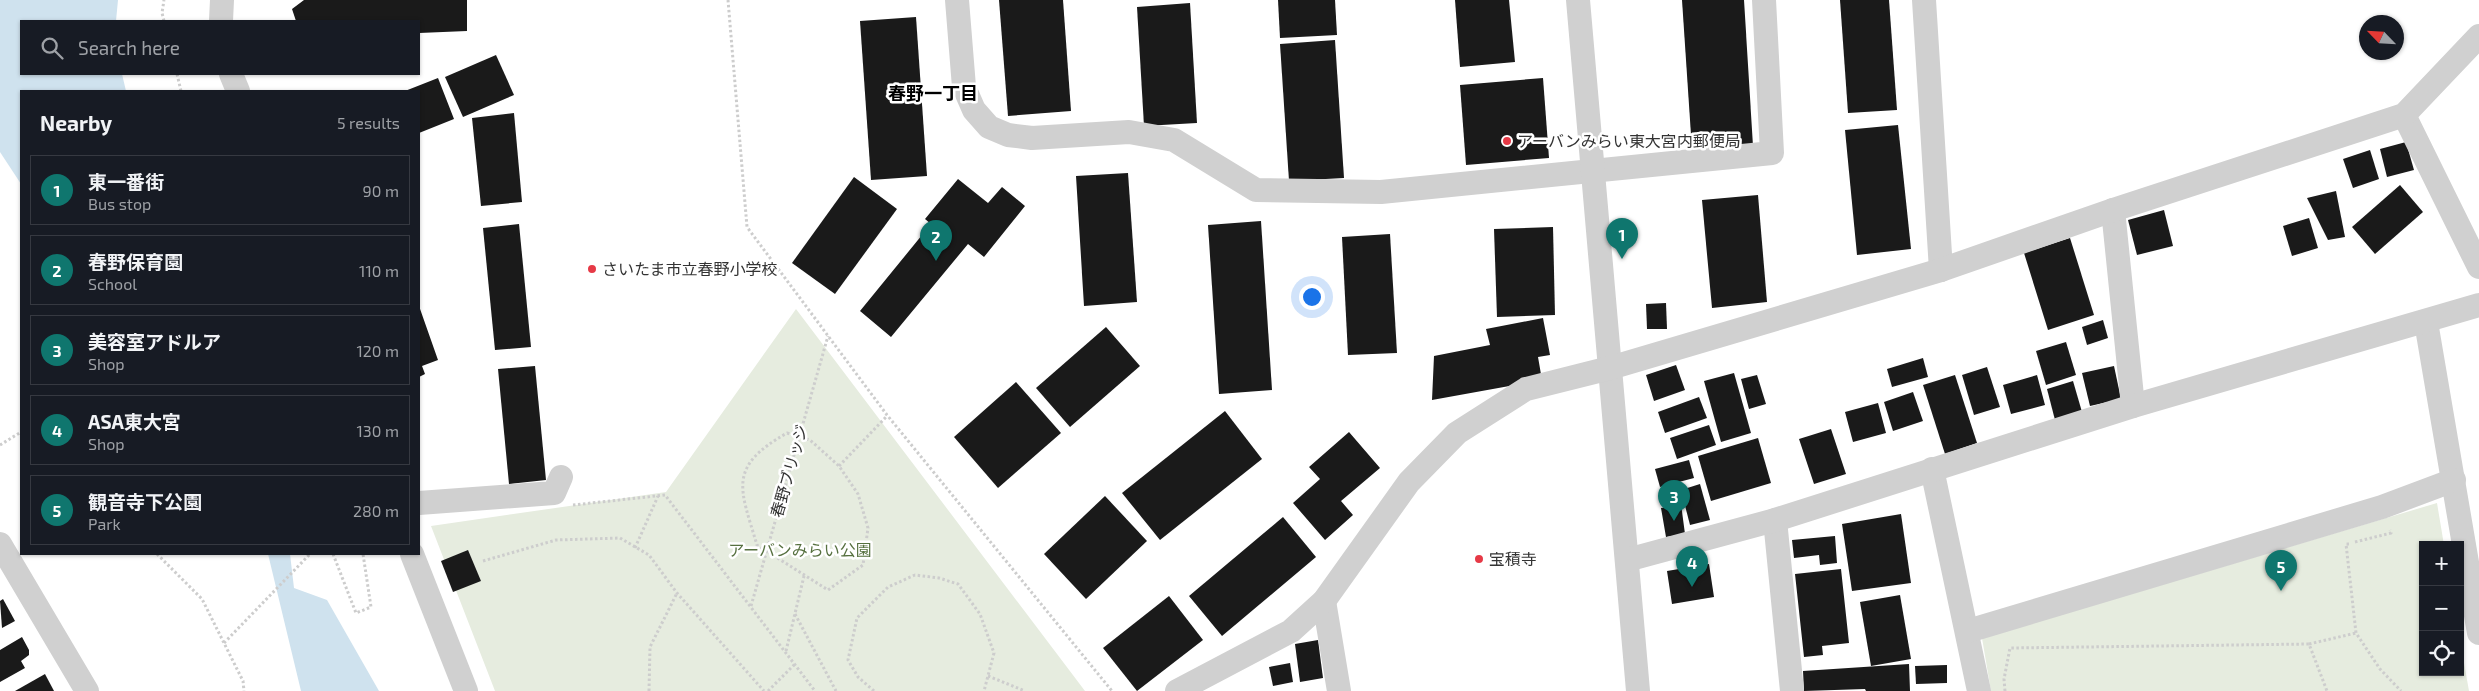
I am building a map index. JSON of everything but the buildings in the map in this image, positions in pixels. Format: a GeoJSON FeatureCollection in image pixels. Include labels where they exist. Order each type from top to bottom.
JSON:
{"type":"FeatureCollection","features":[{"type":"Feature","properties":{"kind":"street"},"geometry":{"type":"LineString","coordinates":[[221,20],[222,0]]}},
{"type":"Feature","properties":{"kind":"street"},"geometry":{"type":"LineString","coordinates":[[957,0],[964,87],[974,110],[989,127],[1008,135],[1032,138],[1129,132],[1174,140],[1256,190],[1381,192],[1772,152],[1764,0]]}},
{"type":"Feature","properties":{"kind":"street"},"geometry":{"type":"LineString","coordinates":[[1578,0],[1638,691]]}},
{"type":"Feature","properties":{"kind":"street"},"geometry":{"type":"LineString","coordinates":[[1924,0],[1940,270]]}},
{"type":"Feature","properties":{"kind":"street"},"geometry":{"type":"LineString","coordinates":[[1177,691],[1291,630],[1324,601],[1409,482],[1457,433],[1526,389],[1610,368],[1940,270],[2113,210],[2404,115],[2479,36]]}},
{"type":"Feature","properties":{"kind":"street"},"geometry":{"type":"LineString","coordinates":[[231,75],[238,90]]}},
{"type":"Feature","properties":{"kind":"street"},"geometry":{"type":"LineString","coordinates":[[2404,115],[2479,267]]}},
{"type":"Feature","properties":{"kind":"street"},"geometry":{"type":"LineString","coordinates":[[2113,210],[2133,406]]}},
{"type":"Feature","properties":{"kind":"street"},"geometry":{"type":"LineString","coordinates":[[1627,560],[1775,520],[2133,406],[2479,305]]}},
{"type":"Feature","properties":{"kind":"street"},"geometry":{"type":"LineString","coordinates":[[2426,322],[2479,633]]}},
{"type":"Feature","properties":{"kind":"street"},"geometry":{"type":"LineString","coordinates":[[1932,469],[1968,631],[1979,691]]}},
{"type":"Feature","properties":{"kind":"street"},"geometry":{"type":"LineString","coordinates":[[420,503],[554,493],[561,477]]}},
{"type":"Feature","properties":{"kind":"street"},"geometry":{"type":"LineString","coordinates":[[1968,631],[2382,507],[2454,480]]}},
{"type":"Feature","properties":{"kind":"street"},"geometry":{"type":"LineString","coordinates":[[1775,520],[1792,691]]}},
{"type":"Feature","properties":{"kind":"street"},"geometry":{"type":"LineString","coordinates":[[0,544],[87,691]]}},
{"type":"Feature","properties":{"kind":"street"},"geometry":{"type":"LineString","coordinates":[[412,555],[466,691]]}},
{"type":"Feature","properties":{"kind":"street"},"geometry":{"type":"LineString","coordinates":[[1324,601],[1339,691]]}},
{"type":"Feature","properties":{"kind":"path"},"geometry":{"type":"LineString","coordinates":[[164,0],[162,13],[164,20]]}},
{"type":"Feature","properties":{"kind":"path"},"geometry":{"type":"LineString","coordinates":[[728,0],[747,227],[887,415],[1112,691]]}},
{"type":"Feature","properties":{"kind":"path"},"geometry":{"type":"LineString","coordinates":[[177,75],[181,90]]}},
{"type":"Feature","properties":{"kind":"path","name":"春野ブリッジ"},"geometry":{"type":"LineString","coordinates":[[750,606],[828,336]]}},
{"type":"Feature","properties":{"kind":"path"},"geometry":{"type":"LineString","coordinates":[[839,466],[887,415]]}},
{"type":"Feature","properties":{"kind":"path"},"geometry":{"type":"LineString","coordinates":[[0,444],[20,433]]}},
{"type":"Feature","properties":{"kind":"path"},"geometry":{"type":"LineString","coordinates":[[788,433],[810,440],[839,466],[858,494],[868,528],[863,565],[828,590],[758,545],[746,508],[742,480],[748,462],[770,443],[788,433]]}},
{"type":"Feature","properties":{"kind":"path"},"geometry":{"type":"LineString","coordinates":[[635,548],[658,496]]}},
{"type":"Feature","properties":{"kind":"path"},"geometry":{"type":"LineString","coordinates":[[572,506],[665,496],[816,691]]}},
{"type":"Feature","properties":{"kind":"path"},"geometry":{"type":"LineString","coordinates":[[2382,507],[2391,533],[2346,544],[2356,632],[2380,669],[2402,691]]}},
{"type":"Feature","properties":{"kind":"path"},"geometry":{"type":"LineString","coordinates":[[483,561],[556,540],[620,538],[649,555],[677,593],[766,691],[795,664]]}},
{"type":"Feature","properties":{"kind":"path"},"geometry":{"type":"LineString","coordinates":[[158,555],[202,599],[243,681],[244,691]]}},
{"type":"Feature","properties":{"kind":"path"},"geometry":{"type":"LineString","coordinates":[[224,643],[309,555]]}},
{"type":"Feature","properties":{"kind":"path"},"geometry":{"type":"LineString","coordinates":[[333,555],[356,612],[371,607],[363,555]]}},
{"type":"Feature","properties":{"kind":"path"},"geometry":{"type":"LineString","coordinates":[[874,691],[858,677],[848,660],[857,618],[888,587],[915,575],[939,578],[958,584],[980,614],[994,653],[984,691]]}},
{"type":"Feature","properties":{"kind":"path"},"geometry":{"type":"LineString","coordinates":[[786,651],[804,576]]}},
{"type":"Feature","properties":{"kind":"path"},"geometry":{"type":"LineString","coordinates":[[649,691],[650,647],[677,593]]}},
{"type":"Feature","properties":{"kind":"path"},"geometry":{"type":"LineString","coordinates":[[795,614],[836,691]]}},
{"type":"Feature","properties":{"kind":"path"},"geometry":{"type":"LineString","coordinates":[[2006,691],[2004,679],[2010,648],[2309,644],[2356,632]]}},
{"type":"Feature","properties":{"kind":"path"},"geometry":{"type":"LineString","coordinates":[[2309,644],[2327,691]]}},
{"type":"Feature","properties":{"kind":"path"},"geometry":{"type":"LineString","coordinates":[[988,676],[1025,691]]}},
{"type":"Feature","properties":{"kind":"green space","name":"アーバンみらい公園"},"geometry":{"type":"Polygon","coordinates":[[[796,309],[1085,691],[495,691],[431,526],[666,492],[796,309]]]}},
{"type":"Feature","properties":{"kind":"green space"},"geometry":{"type":"Polygon","coordinates":[[[2437,503],[2443,541],[2419,541],[2419,676],[2464,676],[2464,663],[2469,691],[1991,691],[1982,638],[2437,503]]]}},
{"type":"Feature","properties":{"kind":"water"},"geometry":{"type":"Polygon","coordinates":[[[0,0],[118,0],[116,20],[20,20],[20,75],[122,75],[126,90],[20,90],[20,182],[0,152],[0,0]]]}},
{"type":"Feature","properties":{"kind":"water"},"geometry":{"type":"Polygon","coordinates":[[[268,555],[290,555],[294,588],[327,600],[379,691],[301,691],[268,555]]]}},
{"type":"Feature","properties":{"kind":"place","name":"アーバンみらい東大宮内郵便局"},"geometry":{"type":"Point","coordinates":[1507,141]}},
{"type":"Feature","properties":{"kind":"place","name":"東一番街"},"geometry":{"type":"Point","coordinates":[1622,259]}},
{"type":"Feature","properties":{"kind":"place","name":"春野保育園"},"geometry":{"type":"Point","coordinates":[936,261]}},
{"type":"Feature","properties":{"kind":"place","name":"さいたま市立春野小学校"},"geometry":{"type":"Point","coordinates":[592,269]}},
{"type":"Feature","properties":{"kind":"place","name":"美容室アドルア"},"geometry":{"type":"Point","coordinates":[1674,521]}},
{"type":"Feature","properties":{"kind":"place","name":"宝積寺"},"geometry":{"type":"Point","coordinates":[1479,559]}},
{"type":"Feature","properties":{"kind":"place","name":"ASA東大宮"},"geometry":{"type":"Point","coordinates":[1692,587]}},
{"type":"Feature","properties":{"kind":"place","name":"観音寺下公園"},"geometry":{"type":"Point","coordinates":[2281,591]}},
{"type":"Feature","properties":{"kind":"district","name":"春野一丁目"},"geometry":{"type":"Point","coordinates":[933,94]}}]}
